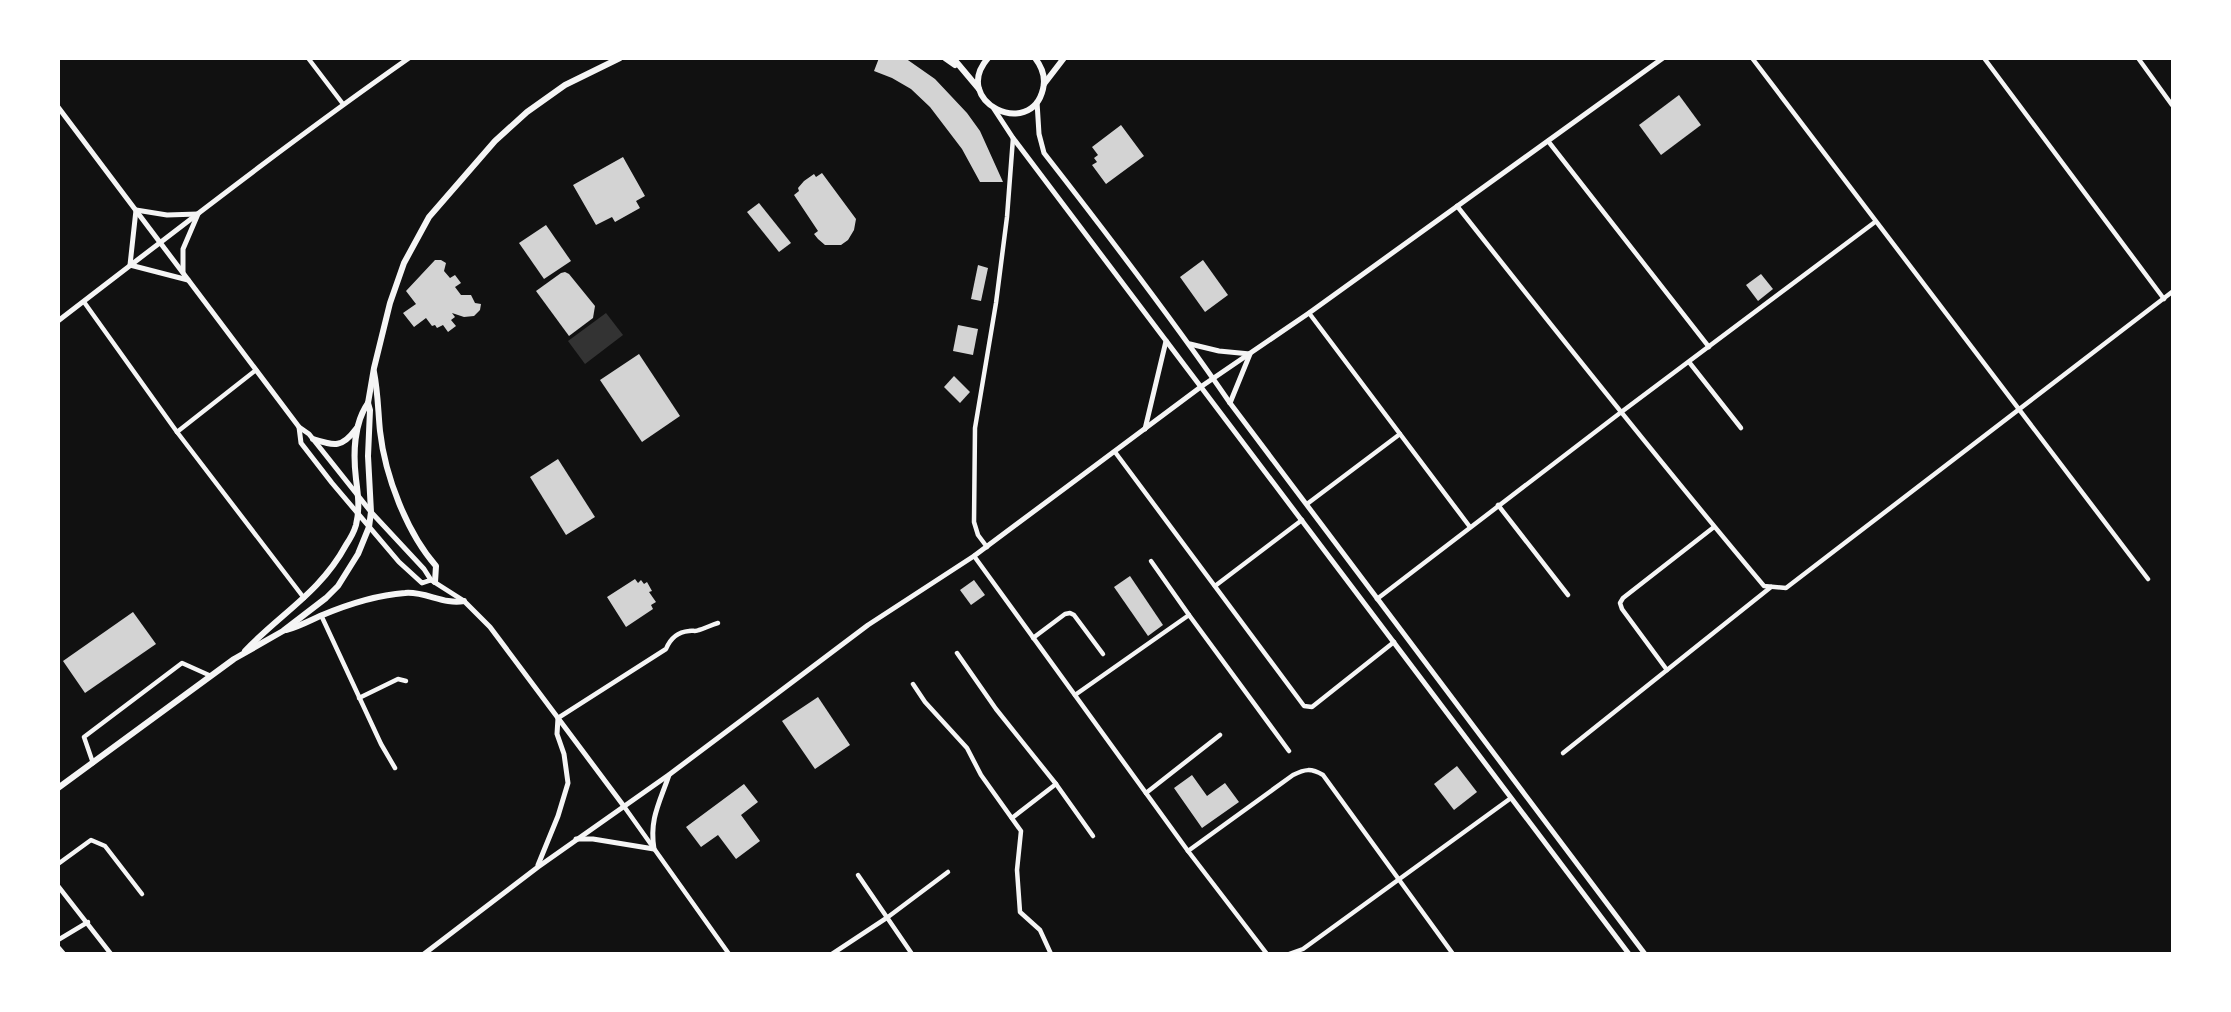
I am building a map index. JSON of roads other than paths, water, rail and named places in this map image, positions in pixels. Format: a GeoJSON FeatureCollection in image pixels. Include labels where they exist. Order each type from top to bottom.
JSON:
{"type":"FeatureCollection","features":[{"type":"Feature","properties":{"kind":"main road"},"geometry":{"type":"LineString","coordinates":[[242,654],[263,631],[312,592],[334,566],[353,532],[358,515],[357,428],[361,413],[368,403],[390,303],[404,263],[429,218],[495,141],[527,112],[565,85],[620,58]]}},
{"type":"Feature","properties":{"kind":"main road"},"geometry":{"type":"LineString","coordinates":[[945,58],[961,68]]}},
{"type":"Feature","properties":{"kind":"main road"},"geometry":{"type":"LineString","coordinates":[[953,58],[979,89],[987,104],[1005,114],[1017,114],[1028,110],[1037,102],[1044,85],[1064,58]]}},
{"type":"Feature","properties":{"kind":"main road"},"geometry":{"type":"LineString","coordinates":[[979,89],[978,76],[982,64],[988,58]]}},
{"type":"Feature","properties":{"kind":"main road"},"geometry":{"type":"LineString","coordinates":[[1035,58],[1044,74],[1044,85]]}},
{"type":"Feature","properties":{"kind":"main road"},"geometry":{"type":"LineString","coordinates":[[374,368],[380,434],[388,464],[401,507],[412,532],[423,551],[436,566],[433,581]]}},
{"type":"Feature","properties":{"kind":"main road"},"geometry":{"type":"LineString","coordinates":[[58,788],[242,654],[283,632],[333,592],[358,554],[369,527],[371,512],[368,481],[370,410],[368,403]]}},
{"type":"Feature","properties":{"kind":"main road"},"geometry":{"type":"LineString","coordinates":[[313,439],[333,445],[342,443],[349,439],[357,428]]}},
{"type":"Feature","properties":{"kind":"main road"},"geometry":{"type":"LineString","coordinates":[[283,632],[321,615],[368,600],[408,593],[440,598],[454,603],[464,601]]}},
{"type":"Feature","properties":{"kind":"street"},"geometry":{"type":"LineString","coordinates":[[308,58],[344,104]]}},
{"type":"Feature","properties":{"kind":"street"},"geometry":{"type":"LineString","coordinates":[[58,321],[344,104],[409,58]]}},
{"type":"Feature","properties":{"kind":"street"},"geometry":{"type":"LineString","coordinates":[[424,954],[538,867],[670,774],[868,625],[987,547],[1202,386],[1309,313],[1663,58]]}},
{"type":"Feature","properties":{"kind":"street"},"geometry":{"type":"LineString","coordinates":[[1752,58],[2148,579]]}},
{"type":"Feature","properties":{"kind":"street"},"geometry":{"type":"LineString","coordinates":[[1984,58],[2164,299]]}},
{"type":"Feature","properties":{"kind":"street"},"geometry":{"type":"LineString","coordinates":[[2138,58],[2172,105]]}},
{"type":"Feature","properties":{"kind":"street"},"geometry":{"type":"LineString","coordinates":[[1037,102],[1039,134],[1044,153],[1189,343],[1230,403],[1645,954]]}},
{"type":"Feature","properties":{"kind":"street"},"geometry":{"type":"LineString","coordinates":[[994,109],[1013,138],[1629,954]]}},
{"type":"Feature","properties":{"kind":"street"},"geometry":{"type":"LineString","coordinates":[[60,112],[299,427],[313,439],[371,512],[433,581],[464,601],[490,627],[623,805],[729,954]]}},
{"type":"Feature","properties":{"kind":"street"},"geometry":{"type":"LineString","coordinates":[[987,547],[978,535],[974,522],[975,428],[996,303],[1007,217],[1013,138]]}},
{"type":"Feature","properties":{"kind":"street"},"geometry":{"type":"LineString","coordinates":[[1548,141],[1708,346]]}},
{"type":"Feature","properties":{"kind":"street"},"geometry":{"type":"LineString","coordinates":[[1457,206],[1620,413],[1764,586],[1771,587],[1786,588],[2172,292]]}},
{"type":"Feature","properties":{"kind":"street"},"geometry":{"type":"LineString","coordinates":[[136,210],[168,214],[198,214]]}},
{"type":"Feature","properties":{"kind":"street"},"geometry":{"type":"LineString","coordinates":[[130,265],[136,210]]}},
{"type":"Feature","properties":{"kind":"street"},"geometry":{"type":"LineString","coordinates":[[183,274],[183,249],[198,214]]}},
{"type":"Feature","properties":{"kind":"street"},"geometry":{"type":"LineString","coordinates":[[1377,599],[1708,346],[1875,222]]}},
{"type":"Feature","properties":{"kind":"street"},"geometry":{"type":"LineString","coordinates":[[130,265],[188,280]]}},
{"type":"Feature","properties":{"kind":"street"},"geometry":{"type":"LineString","coordinates":[[84,302],[177,432],[304,598]]}},
{"type":"Feature","properties":{"kind":"street"},"geometry":{"type":"LineString","coordinates":[[1309,313],[1470,527]]}},
{"type":"Feature","properties":{"kind":"street"},"geometry":{"type":"LineString","coordinates":[[1144,429],[1166,341]]}},
{"type":"Feature","properties":{"kind":"street"},"geometry":{"type":"LineString","coordinates":[[1189,343],[1219,351],[1250,354]]}},
{"type":"Feature","properties":{"kind":"street"},"geometry":{"type":"LineString","coordinates":[[1230,403],[1250,354]]}},
{"type":"Feature","properties":{"kind":"street"},"geometry":{"type":"LineString","coordinates":[[1689,362],[1741,428]]}},
{"type":"Feature","properties":{"kind":"street"},"geometry":{"type":"LineString","coordinates":[[177,432],[256,370]]}},
{"type":"Feature","properties":{"kind":"street"},"geometry":{"type":"LineString","coordinates":[[299,427],[301,443],[358,515],[411,575],[422,583],[433,581]]}},
{"type":"Feature","properties":{"kind":"street"},"geometry":{"type":"LineString","coordinates":[[1307,504],[1400,434]]}},
{"type":"Feature","properties":{"kind":"street"},"geometry":{"type":"LineString","coordinates":[[1115,452],[1304,706],[1312,707],[1394,642]]}},
{"type":"Feature","properties":{"kind":"street"},"geometry":{"type":"LineString","coordinates":[[1498,505],[1568,595]]}},
{"type":"Feature","properties":{"kind":"street"},"geometry":{"type":"LineString","coordinates":[[1215,586],[1302,520]]}},
{"type":"Feature","properties":{"kind":"street"},"geometry":{"type":"LineString","coordinates":[[1667,670],[1622,609],[1620,603],[1623,598],[1714,527]]}},
{"type":"Feature","properties":{"kind":"street"},"geometry":{"type":"LineString","coordinates":[[974,556],[1188,851],[1267,954]]}},
{"type":"Feature","properties":{"kind":"street"},"geometry":{"type":"LineString","coordinates":[[1151,561],[1289,751]]}},
{"type":"Feature","properties":{"kind":"street"},"geometry":{"type":"LineString","coordinates":[[1352,586],[1362,579]]}},
{"type":"Feature","properties":{"kind":"street"},"geometry":{"type":"LineString","coordinates":[[1563,753],[1771,587]]}},
{"type":"Feature","properties":{"kind":"street"},"geometry":{"type":"LineString","coordinates":[[1033,638],[1065,614],[1070,613],[1074,615],[1103,654]]}},
{"type":"Feature","properties":{"kind":"street"},"geometry":{"type":"LineString","coordinates":[[321,615],[359,698],[395,768]]}},
{"type":"Feature","properties":{"kind":"street"},"geometry":{"type":"LineString","coordinates":[[1076,695],[1190,615]]}},
{"type":"Feature","properties":{"kind":"street"},"geometry":{"type":"LineString","coordinates":[[558,718],[666,649],[672,638],[684,632],[698,631],[708,625],[718,623]]}},
{"type":"Feature","properties":{"kind":"street"},"geometry":{"type":"LineString","coordinates":[[957,653],[996,709],[1056,784],[1093,836]]}},
{"type":"Feature","properties":{"kind":"street"},"geometry":{"type":"LineString","coordinates":[[93,763],[84,737],[182,663],[212,676]]}},
{"type":"Feature","properties":{"kind":"street"},"geometry":{"type":"LineString","coordinates":[[359,698],[398,679],[406,681]]}},
{"type":"Feature","properties":{"kind":"street"},"geometry":{"type":"LineString","coordinates":[[913,684],[925,702],[967,748],[981,775],[1021,831],[1017,870],[1020,912],[1040,930],[1051,954]]}},
{"type":"Feature","properties":{"kind":"street"},"geometry":{"type":"LineString","coordinates":[[538,867],[568,783],[564,754],[557,734],[558,718]]}},
{"type":"Feature","properties":{"kind":"street"},"geometry":{"type":"LineString","coordinates":[[1146,793],[1220,735]]}},
{"type":"Feature","properties":{"kind":"street"},"geometry":{"type":"LineString","coordinates":[[1188,851],[1293,775],[1305,770],[1314,770],[1323,775],[1453,954]]}},
{"type":"Feature","properties":{"kind":"street"},"geometry":{"type":"LineString","coordinates":[[654,849],[653,815],[670,774]]}},
{"type":"Feature","properties":{"kind":"street"},"geometry":{"type":"LineString","coordinates":[[1012,818],[1056,784]]}},
{"type":"Feature","properties":{"kind":"street"},"geometry":{"type":"LineString","coordinates":[[1289,954],[1302,951],[1511,798]]}},
{"type":"Feature","properties":{"kind":"street"},"geometry":{"type":"LineString","coordinates":[[58,864],[91,840],[99,842],[105,846],[142,894]]}},
{"type":"Feature","properties":{"kind":"street"},"geometry":{"type":"LineString","coordinates":[[576,840],[601,840],[654,849]]}},
{"type":"Feature","properties":{"kind":"street"},"geometry":{"type":"LineString","coordinates":[[832,954],[888,917],[948,872]]}},
{"type":"Feature","properties":{"kind":"street"},"geometry":{"type":"LineString","coordinates":[[858,875],[912,954]]}},
{"type":"Feature","properties":{"kind":"street"},"geometry":{"type":"LineString","coordinates":[[58,886],[111,954]]}},
{"type":"Feature","properties":{"kind":"street"},"geometry":{"type":"LineString","coordinates":[[58,940],[88,922]]}},
{"type":"Feature","properties":{"kind":"street"},"geometry":{"type":"LineString","coordinates":[[58,946],[64,954]]}}]}
